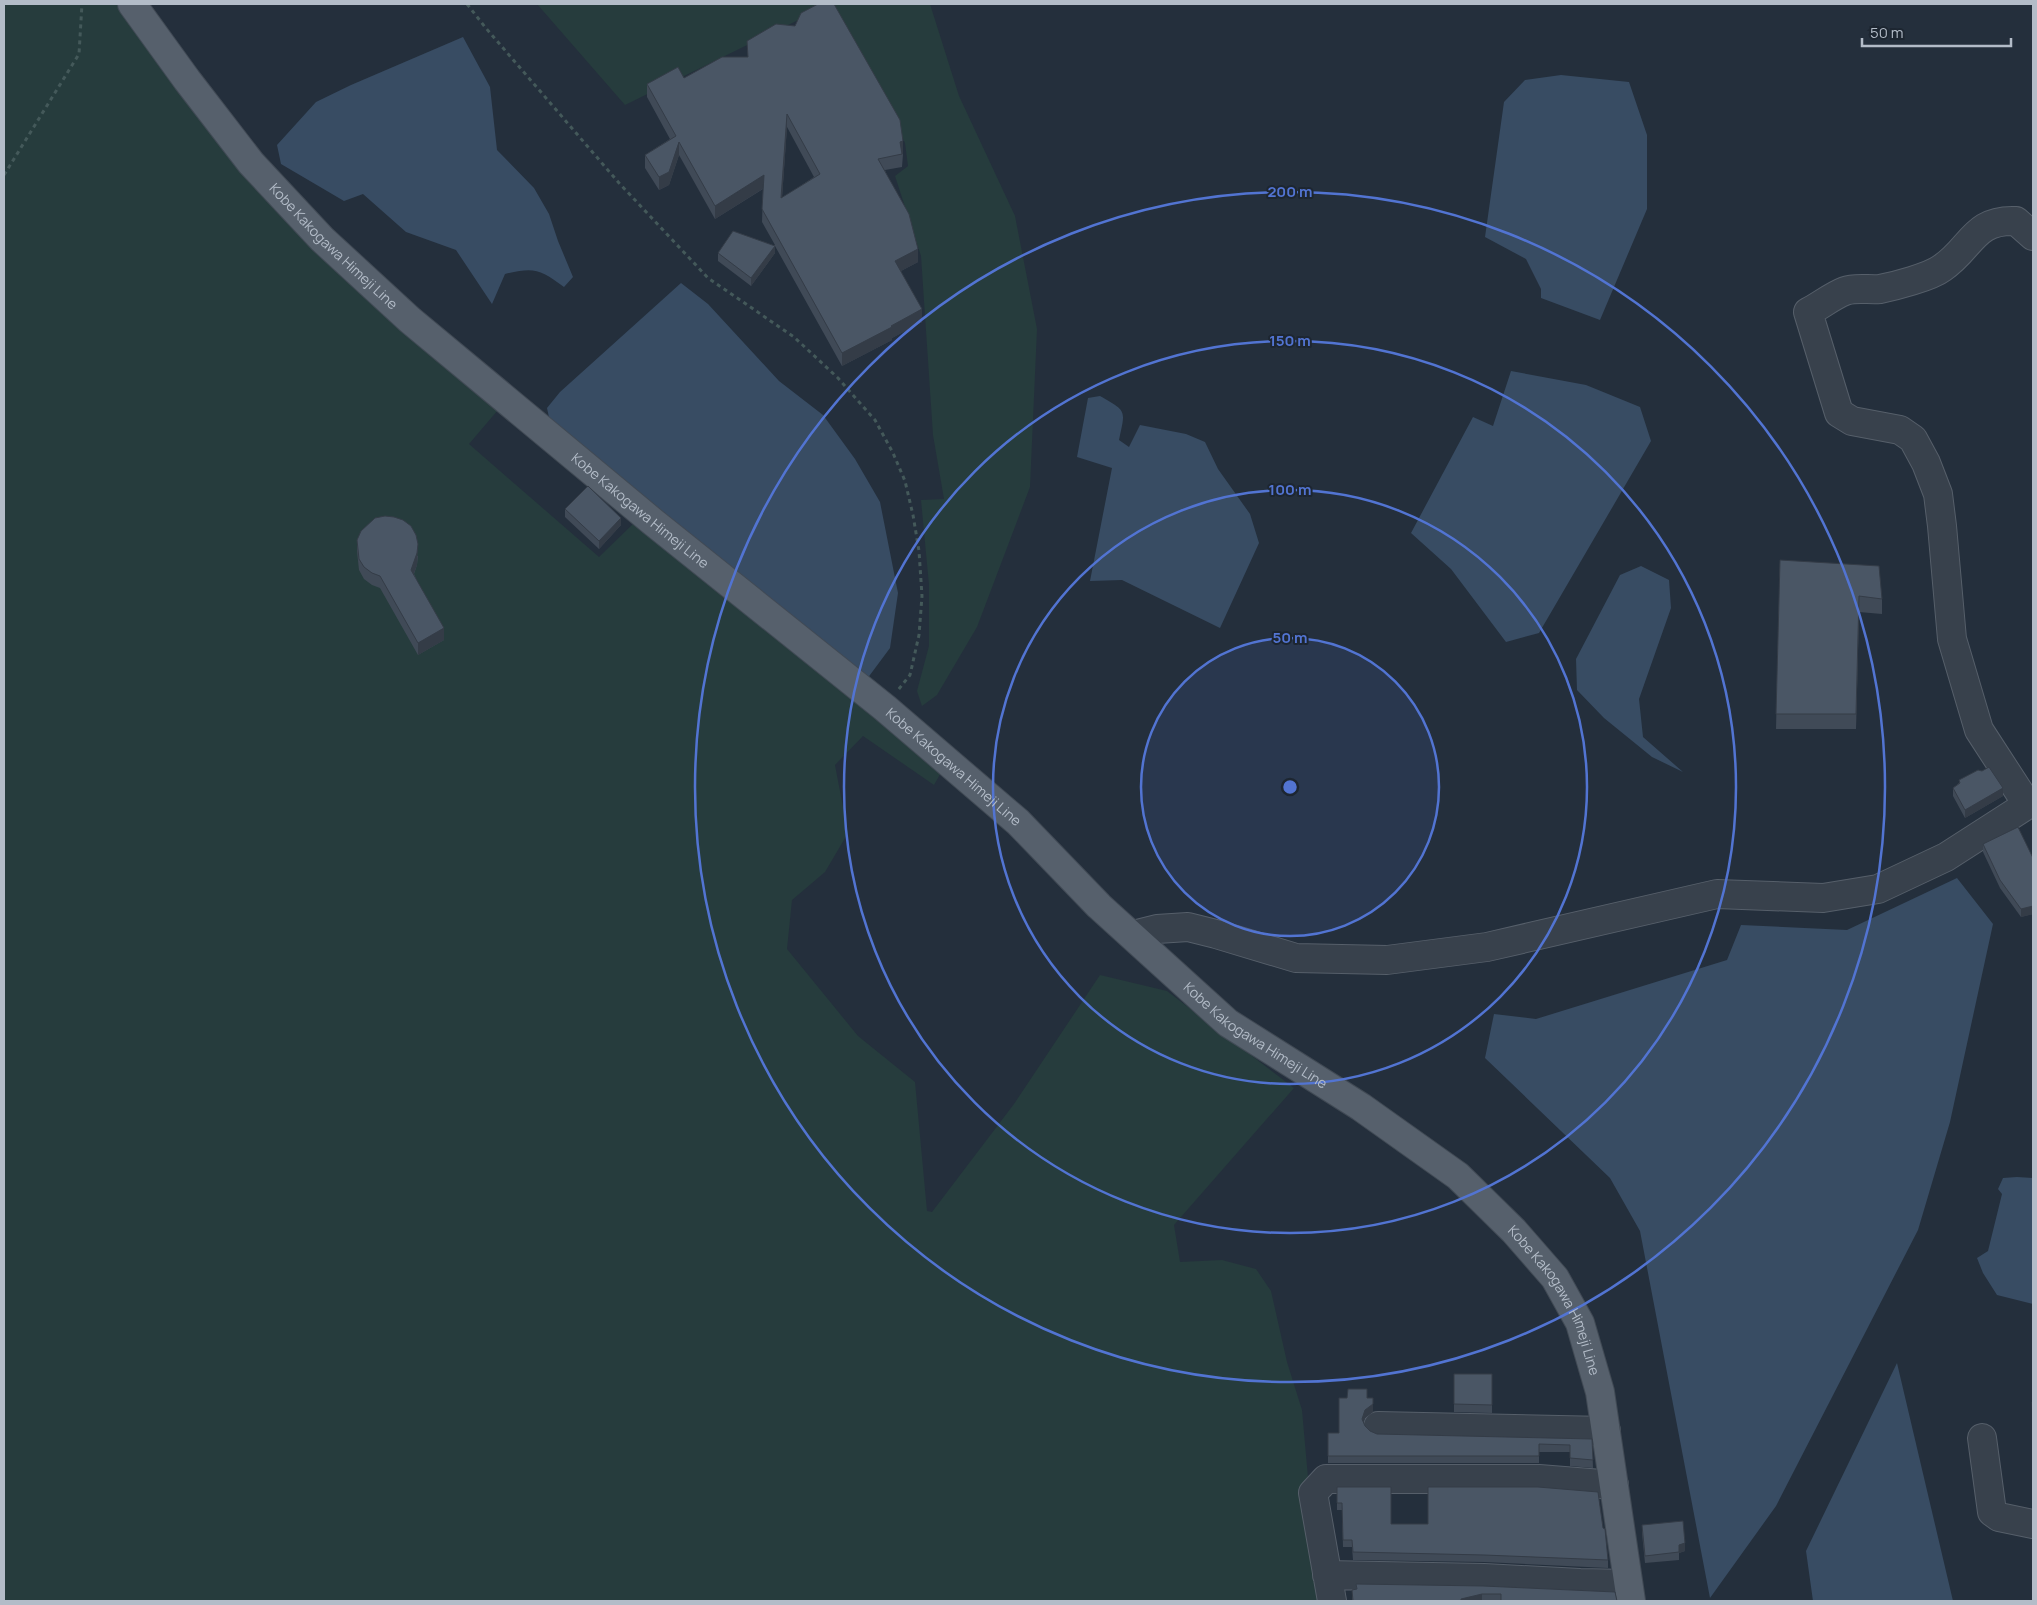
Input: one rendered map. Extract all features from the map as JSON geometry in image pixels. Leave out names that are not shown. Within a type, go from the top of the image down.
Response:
[{"type":"main road","name":"Kobe Kakogawa Himeji Line","points":[[132,4],[251,164],[322,240],[426,333],[653,522],[884,708],[1018,822],[1100,906],[1228,1023],[1361,1107],[1458,1176],[1514,1231],[1555,1278],[1580,1323],[1600,1392],[1630,1592]]},
{"type":"street","points":[[1133,935],[1157,929],[1188,927],[1296,958],[1387,960],[1487,946],[1717,894],[1824,898],[1878,888],[1946,856],[2030,803],[1979,730],[1952,639],[1938,494],[1926,463],[1913,439],[1900,430],[1852,421],[1839,412],[1808,312],[1846,290],[1880,289],[1931,274],[1953,259],[1983,227],[1996,221],[2016,221],[2033,236]]},
{"type":"street","points":[[1378,1426],[1606,1431]]},
{"type":"street","points":[[1982,1438],[1992,1512],[1999,1517],[2033,1524]]},
{"type":"street","points":[[1614,1485],[1539,1479],[1326,1479],[1313,1493],[1329,1588],[1484,1578],[1580,1583],[1630,1592]]},
{"type":"path","points":[[4,175],[79,54],[82,4]]},
{"type":"path","points":[[467,4],[619,183],[708,278],[794,338],[838,378],[875,420],[905,480],[919,551],[922,596],[919,635],[910,674],[884,708]]},
{"type":"green space","points":[[4,4],[119,4],[498,410],[469,444],[599,557],[634,523],[943,769],[934,785],[863,736],[835,765],[848,833],[825,872],[792,900],[787,949],[858,1036],[915,1082],[927,1211],[932,1212],[1014,1104],[1100,975],[1167,991],[1294,1088],[1174,1225],[1180,1262],[1222,1260],[1256,1269],[1271,1291],[1287,1362],[1302,1410],[1319,1601],[4,1601]]},
{"type":"green space","points":[[537,4],[831,4],[625,105]]},
{"type":"green space","points":[[831,4],[930,4],[959,96],[1015,216],[1037,329],[1030,487],[977,627],[937,695],[922,706],[917,691],[929,646],[929,585],[921,500],[944,499],[933,435],[921,256],[895,176],[908,166],[905,143],[881,92]]},
{"type":"water","points":[[463,37],[490,87],[497,150],[534,188],[549,214],[573,277],[564,287],[549,276],[536,271],[530,270],[505,274],[492,304],[456,250],[406,232],[363,194],[344,201],[281,164],[277,145],[316,102]]},
{"type":"water","points":[[1561,75],[1629,82],[1647,135],[1647,209],[1600,320],[1541,298],[1541,289],[1526,259],[1485,237],[1504,102],[1525,80]]},
{"type":"water","points":[[681,283],[708,304],[779,381],[823,415],[855,459],[880,502],[898,593],[890,648],[867,679],[550,422],[547,408],[560,392]]},
{"type":"water","points":[[1511,371],[1586,385],[1640,407],[1651,441],[1539,633],[1506,642],[1451,569],[1411,533],[1473,417],[1493,426]]},
{"type":"water","points":[[1100,396],[1120,409],[1123,417],[1119,440],[1129,447],[1140,425],[1186,434],[1205,442],[1218,469],[1250,514],[1259,543],[1220,628],[1122,580],[1090,581],[1112,468],[1077,457],[1088,398]]},
{"type":"water","points":[[1641,566],[1669,580],[1671,608],[1639,699],[1643,737],[1683,772],[1652,757],[1604,718],[1577,690],[1576,659],[1620,575]]},
{"type":"water","points":[[1957,878],[1993,924],[1950,1122],[1918,1230],[1776,1506],[1710,1598],[1640,1231],[1610,1178],[1485,1058],[1494,1014],[1536,1019],[1727,960],[1741,925],[1847,930]]},
{"type":"water","points":[[2003,1178],[2033,1178],[2033,1304],[1997,1295],[1983,1273],[1977,1258],[1988,1251],[2002,1194],[1998,1189]]},
{"type":"water","points":[[1897,1363],[1953,1601],[1813,1601],[1806,1551]]},
{"type":"building","points":[[818,4],[834,4],[900,120],[903,141],[900,142],[902,154],[878,159],[909,214],[918,249],[895,261],[922,309],[842,353],[762,209],[764,175],[715,206],[679,142],[669,172],[659,177],[645,155],[676,136],[647,84],[678,67],[684,78],[722,57],[748,57],[747,41],[776,24],[795,26],[801,13]],"holes":[[[787,114],[820,174],[781,198]]]},
{"type":"building","points":[[733,231],[775,246],[751,278],[718,253]]},
{"type":"building","points":[[588,486],[621,518],[599,541],[565,509]]},
{"type":"building","points":[[385,516],[403,520],[411,526],[416,535],[417,553],[411,570],[444,628],[418,643],[380,576],[364,567],[359,559],[357,540],[361,531],[375,518]]},
{"type":"building","points":[[1780,560],[1879,566],[1882,599],[1859,596],[1856,714],[1776,714]]},
{"type":"building","points":[[1989,767],[2003,788],[1965,810],[1953,788],[1960,783],[1959,780],[1978,770],[1982,771]]},
{"type":"building","points":[[2018,827],[2033,858],[2033,906],[2021,909],[2000,880],[1983,844]]},
{"type":"building","points":[[1454,1374],[1492,1374],[1492,1405],[1454,1404]]},
{"type":"building","points":[[1348,1389],[1367,1389],[1367,1398],[1373,1398],[1373,1404],[1365,1410],[1362,1419],[1370,1431],[1377,1434],[1592,1439],[1593,1460],[1570,1458],[1570,1445],[1539,1444],[1539,1456],[1328,1456],[1328,1433],[1339,1433],[1339,1398],[1347,1398]]},
{"type":"building","points":[[1337,1487],[1391,1487],[1391,1524],[1428,1524],[1428,1487],[1538,1487],[1598,1492],[1603,1528],[1605,1529],[1608,1560],[1353,1552],[1352,1540],[1343,1540],[1342,1503],[1337,1503]]},
{"type":"building","points":[[1683,1521],[1685,1543],[1679,1545],[1679,1552],[1645,1556],[1642,1525]]},
{"type":"building","points":[[1356,1584],[1483,1586],[1615,1592],[1617,1601],[1501,1601],[1501,1594],[1482,1594],[1461,1599],[1461,1601],[1353,1601],[1352,1590],[1357,1589]]}]
